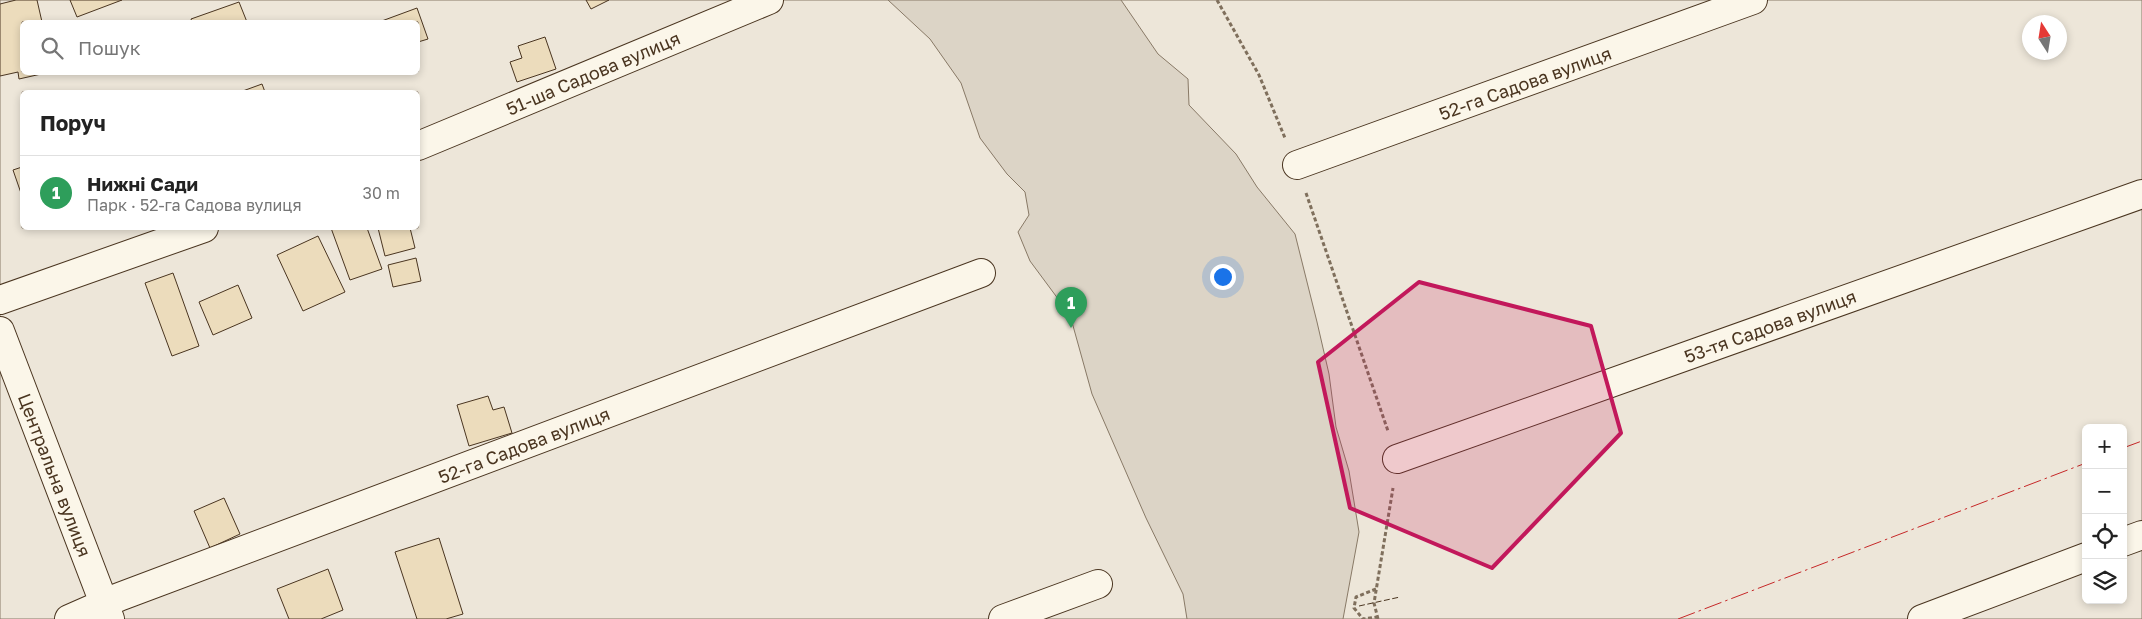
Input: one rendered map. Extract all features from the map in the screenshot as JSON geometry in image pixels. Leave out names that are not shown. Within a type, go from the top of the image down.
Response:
[{"type":"street","name":"51-ша Садова вулиця","points":[[420,145],[769,0]]},
{"type":"street","name":"52-га Садова вулиця","points":[[1296,166],[1753,0]]},
{"type":"street","name":"53-тя Садова вулиця","points":[[1397,459],[2142,194]]},
{"type":"street","points":[[0,300],[198,230]]},
{"type":"street","name":"52-га Садова вулиця","points":[[69,619],[107,612],[147,587],[981,273]]},
{"type":"street","name":"Центральна вулиця","points":[[0,331],[107,612]]},
{"type":"street","points":[[2127,541],[2142,535]]},
{"type":"street","points":[[1922,619],[2082,559]]},
{"type":"street","points":[[1003,619],[1098,584]]},
{"type":"path","points":[[1217,0],[1259,75],[1296,166],[1397,459],[1374,603],[1378,618],[1363,619],[1354,608],[1356,597],[1376,589]]},
{"type":"highlighted area","points":[[1419,282],[1591,326],[1621,433],[1492,568],[1350,508],[1318,362]]},
{"type":"shaded area","points":[[0,0],[2142,0],[2142,619],[0,619]]},
{"type":"shaded area","points":[[888,0],[1121,0],[1158,54],[1188,79],[1189,105],[1236,154],[1257,187],[1295,234],[1329,374],[1336,427],[1349,471],[1359,532],[1343,619],[1187,619],[1183,594],[1146,518],[1092,394],[1070,315],[1030,261],[1018,232],[1029,215],[1025,192],[1007,174],[980,138],[961,83],[930,39]]},
{"type":"building","points":[[16,0],[37,0],[42,20],[20,20],[20,75],[37,75],[19,79],[18,72],[0,76],[0,4]]},
{"type":"building","points":[[70,0],[122,0],[77,17]]},
{"type":"building","points":[[586,0],[609,0],[591,9]]},
{"type":"building","points":[[239,2],[246,20],[191,20]]},
{"type":"building","points":[[417,8],[428,39],[420,41],[420,20],[384,20]]},
{"type":"building","points":[[545,37],[556,69],[517,82],[510,62],[522,58],[518,46]]},
{"type":"building","points":[[262,84],[264,90],[246,90]]},
{"type":"building","points":[[20,168],[20,190],[13,170]]},
{"type":"building","points":[[332,230],[368,230],[382,269],[350,280]]},
{"type":"building","points":[[378,230],[410,230],[415,248],[385,256]]},
{"type":"building","points":[[318,236],[345,292],[303,311],[277,255]]},
{"type":"building","points":[[416,258],[421,281],[393,287],[388,265]]},
{"type":"building","points":[[173,273],[199,346],[172,356],[145,283]]},
{"type":"building","points":[[238,285],[252,318],[213,335],[199,302]]},
{"type":"building","points":[[488,396],[493,410],[504,407],[512,433],[469,446],[457,405]]},
{"type":"building","points":[[224,498],[240,534],[210,548],[194,511]]},
{"type":"building","points":[[439,538],[463,614],[446,619],[417,619],[395,552]]},
{"type":"building","points":[[328,569],[343,610],[321,619],[289,619],[277,589]]},
{"type":"fence","points":[[1359,606],[1400,597]]},
{"type":"power","points":[[2127,447],[2142,441]]},
{"type":"power","points":[[1678,619],[2082,465]]},
{"type":"place","name":"Нижні Сади","points":[[1071,328]]}]
